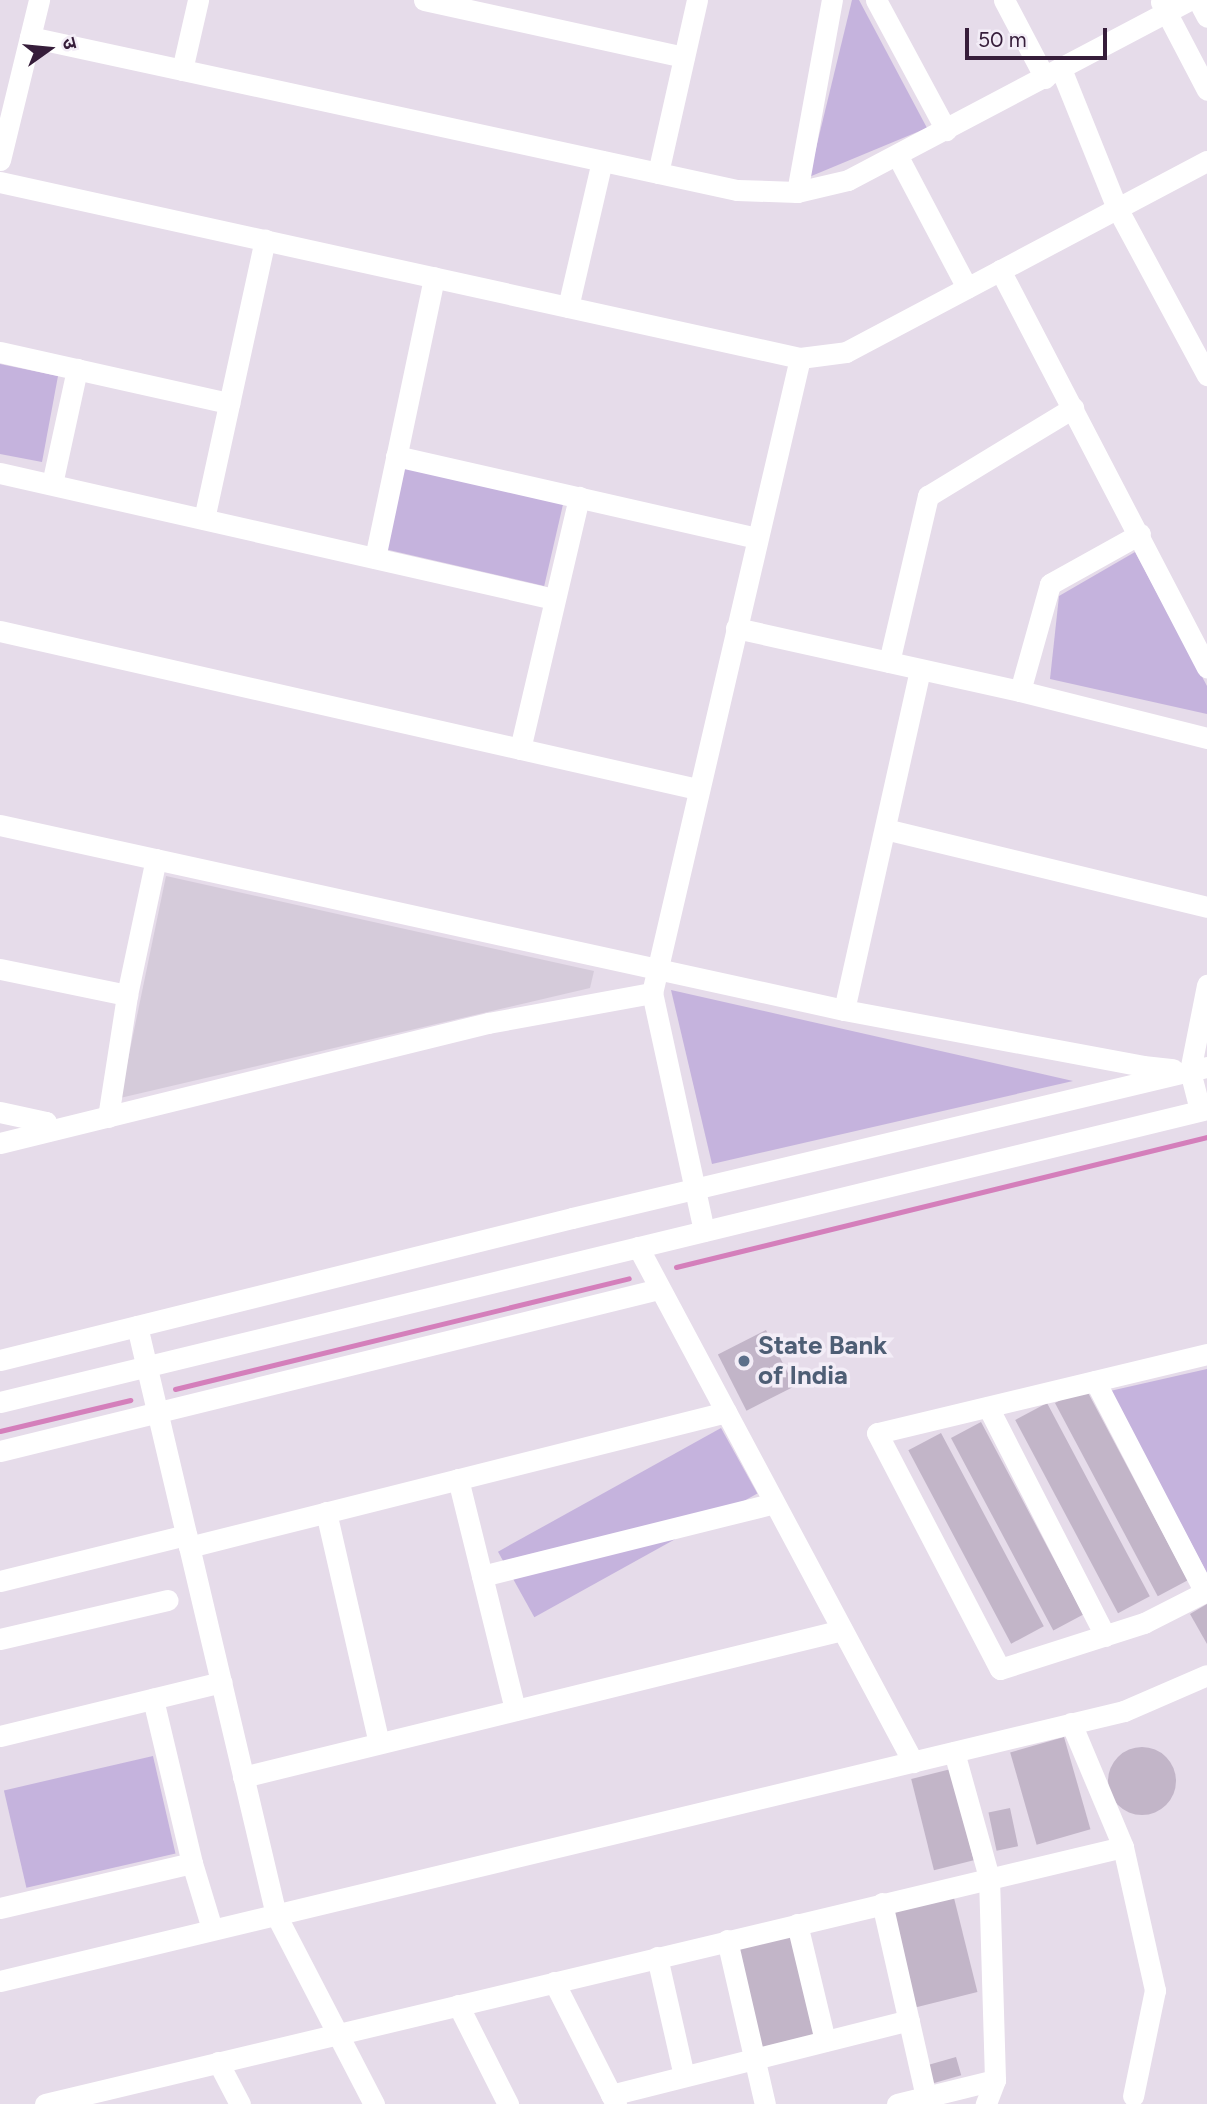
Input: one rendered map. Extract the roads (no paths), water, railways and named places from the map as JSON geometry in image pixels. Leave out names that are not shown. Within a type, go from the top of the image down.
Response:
[{"type":"street","points":[[0,160],[39,0]]},
{"type":"street","points":[[182,70],[198,0]]},
{"type":"street","points":[[424,0],[684,57]]},
{"type":"street","points":[[658,173],[697,0]]},
{"type":"street","points":[[797,192],[832,0]]},
{"type":"street","points":[[876,0],[946,130]]},
{"type":"street","points":[[1004,0],[1053,73],[1117,208],[1207,375]]},
{"type":"street","points":[[30,37],[737,190],[797,192],[848,180],[1053,73],[1163,6],[1189,0]]},
{"type":"street","points":[[1198,0],[1207,17]]},
{"type":"street","points":[[1163,6],[1207,90]]},
{"type":"street","points":[[897,155],[967,288]]},
{"type":"street","points":[[568,307],[602,161]]},
{"type":"street","points":[[0,182],[800,358],[846,352],[1207,161]]},
{"type":"street","points":[[204,519],[265,240]]},
{"type":"street","points":[[1000,271],[1140,534],[1207,667]]},
{"type":"street","points":[[375,558],[434,277]]},
{"type":"street","points":[[0,352],[229,403]]},
{"type":"street","points":[[704,1231],[652,993],[697,789],[800,358]]},
{"type":"street","points":[[52,484],[77,369]]},
{"type":"street","points":[[889,662],[928,496],[1073,408]]},
{"type":"street","points":[[396,456],[757,538]]},
{"type":"street","points":[[0,473],[554,599]]},
{"type":"street","points":[[520,749],[579,498]]},
{"type":"street","points":[[1020,691],[1050,584],[1140,534]]},
{"type":"street","points":[[736,628],[1020,691],[1207,738]]},
{"type":"street","points":[[0,631],[697,789]]},
{"type":"street","points":[[844,1010],[920,669]]},
{"type":"street","points":[[0,825],[844,1010],[1143,1066],[1199,1069]]},
{"type":"street","points":[[885,829],[1207,907]]},
{"type":"street","points":[[108,1117],[127,995],[156,859]]},
{"type":"street","points":[[0,969],[127,995]]},
{"type":"street","points":[[0,1402],[1203,1110],[1199,1069],[1207,985]]},
{"type":"street","points":[[0,1143],[488,1023],[652,993]]},
{"type":"street","points":[[0,1360],[693,1189],[1199,1069]]},
{"type":"street","points":[[0,1112],[46,1122],[48,1131]]},
{"type":"street","points":[[638,1247],[913,1762]]},
{"type":"street","points":[[0,1451],[659,1289]]},
{"type":"street","points":[[137,1326],[276,1915],[374,2104]]},
{"type":"street","points":[[1095,1381],[1206,1592],[1144,1623],[1000,1669],[877,1433],[1207,1354]]},
{"type":"street","points":[[988,1407],[1105,1636]]},
{"type":"street","points":[[0,1581],[326,1512],[726,1412]]},
{"type":"street","points":[[458,1479],[516,1710]]},
{"type":"street","points":[[482,1576],[774,1503]]},
{"type":"street","points":[[326,1512],[379,1743]]},
{"type":"street","points":[[0,1639],[168,1600]]},
{"type":"street","points":[[243,1777],[842,1630]]},
{"type":"street","points":[[0,1981],[1124,1711],[1207,1675]]},
{"type":"street","points":[[0,1736],[221,1682]]},
{"type":"street","points":[[153,1699],[192,1863],[212,1929]]},
{"type":"street","points":[[1071,1723],[1123,1847],[1154,1990],[1133,2096]]},
{"type":"street","points":[[954,1752],[989,1877],[995,2080],[986,2104]]},
{"type":"street","points":[[45,2104],[1123,1847]]},
{"type":"street","points":[[0,1908],[192,1863]]},
{"type":"street","points":[[882,1903],[926,2097]]},
{"type":"street","points":[[796,1924],[825,2041]]},
{"type":"street","points":[[727,1940],[765,2104]]},
{"type":"street","points":[[657,1957],[684,2077]]},
{"type":"street","points":[[554,1982],[614,2099],[684,2077],[909,2020]]},
{"type":"street","points":[[458,2005],[508,2104]]},
{"type":"street","points":[[218,2063],[240,2104]]},
{"type":"street","points":[[897,2104],[995,2080]]},
{"type":"waterway","points":[[676,1267],[1207,1137]]},
{"type":"waterway","points":[[175,1389],[629,1278]]},
{"type":"waterway","points":[[0,1431],[130,1400]]},
{"type":"place","name":"State Bank of India","points":[[744,1361]]}]
